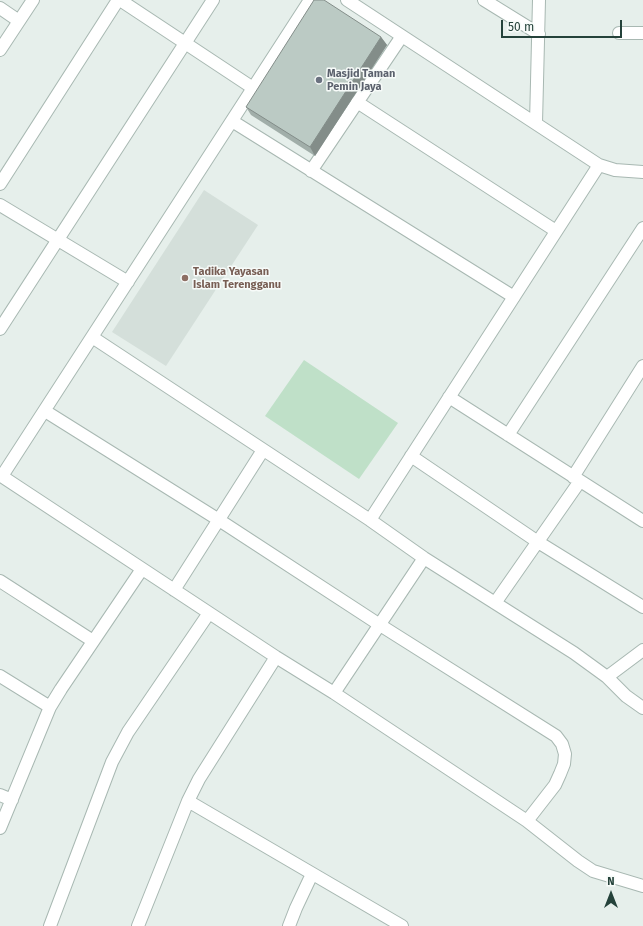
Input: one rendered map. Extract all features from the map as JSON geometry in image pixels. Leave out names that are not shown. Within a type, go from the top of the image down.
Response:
[{"type":"street","points":[[0,50],[33,0]]},
{"type":"street","points":[[0,184],[119,0],[253,88]]},
{"type":"street","points":[[0,329],[213,0]]},
{"type":"street","points":[[310,0],[45,411],[1,476],[527,821],[593,871],[643,886]]},
{"type":"street","points":[[347,0],[599,164],[615,170],[643,172]]},
{"type":"street","points":[[484,0],[538,34]]},
{"type":"street","points":[[536,123],[539,0]]},
{"type":"street","points":[[0,8],[19,21]]},
{"type":"street","points":[[619,33],[643,33]]},
{"type":"street","points":[[311,171],[402,36]]},
{"type":"street","points":[[357,102],[556,231]]},
{"type":"street","points":[[232,121],[514,297]]},
{"type":"street","points":[[370,520],[599,164]]},
{"type":"street","points":[[0,205],[128,282]]},
{"type":"street","points":[[508,435],[643,228]]},
{"type":"street","points":[[92,338],[370,520],[424,558],[574,653],[607,677],[626,696],[643,708]]},
{"type":"street","points":[[495,603],[538,542],[577,479],[643,366]]},
{"type":"street","points":[[449,397],[643,521]]},
{"type":"street","points":[[45,411],[219,520],[380,625],[556,736],[562,744],[565,754],[564,764],[555,784],[527,821]]},
{"type":"street","points":[[174,590],[263,450]]},
{"type":"street","points":[[411,456],[538,542],[643,607]]},
{"type":"street","points":[[334,693],[424,558]]},
{"type":"street","points":[[0,828],[50,707],[61,688],[142,569]]},
{"type":"street","points":[[0,581],[93,641]]},
{"type":"street","points":[[50,926],[112,762],[128,732],[209,613]]},
{"type":"street","points":[[607,677],[643,650]]},
{"type":"street","points":[[138,926],[188,801],[199,779],[276,657]]},
{"type":"street","points":[[0,676],[50,707]]},
{"type":"street","points":[[0,795],[12,800]]},
{"type":"street","points":[[188,801],[402,926]]},
{"type":"street","points":[[289,926],[312,874]]},
{"type":"shaded area","name":"Tadika Yayasan Islam Terengganu","points":[[204,190],[258,225],[166,366],[112,332]]},
{"type":"green space","points":[[304,360],[398,423],[359,479],[265,416]]},
{"type":"building","name":"Masjid Taman Pemin Jaya","points":[[314,0],[324,0],[381,37],[310,147],[246,107]]},
{"type":"place","name":"Masjid Taman Pemin Jaya","points":[[319,80]]},
{"type":"place","name":"Tadika Yayasan Islam Terengganu","points":[[185,278]]}]
